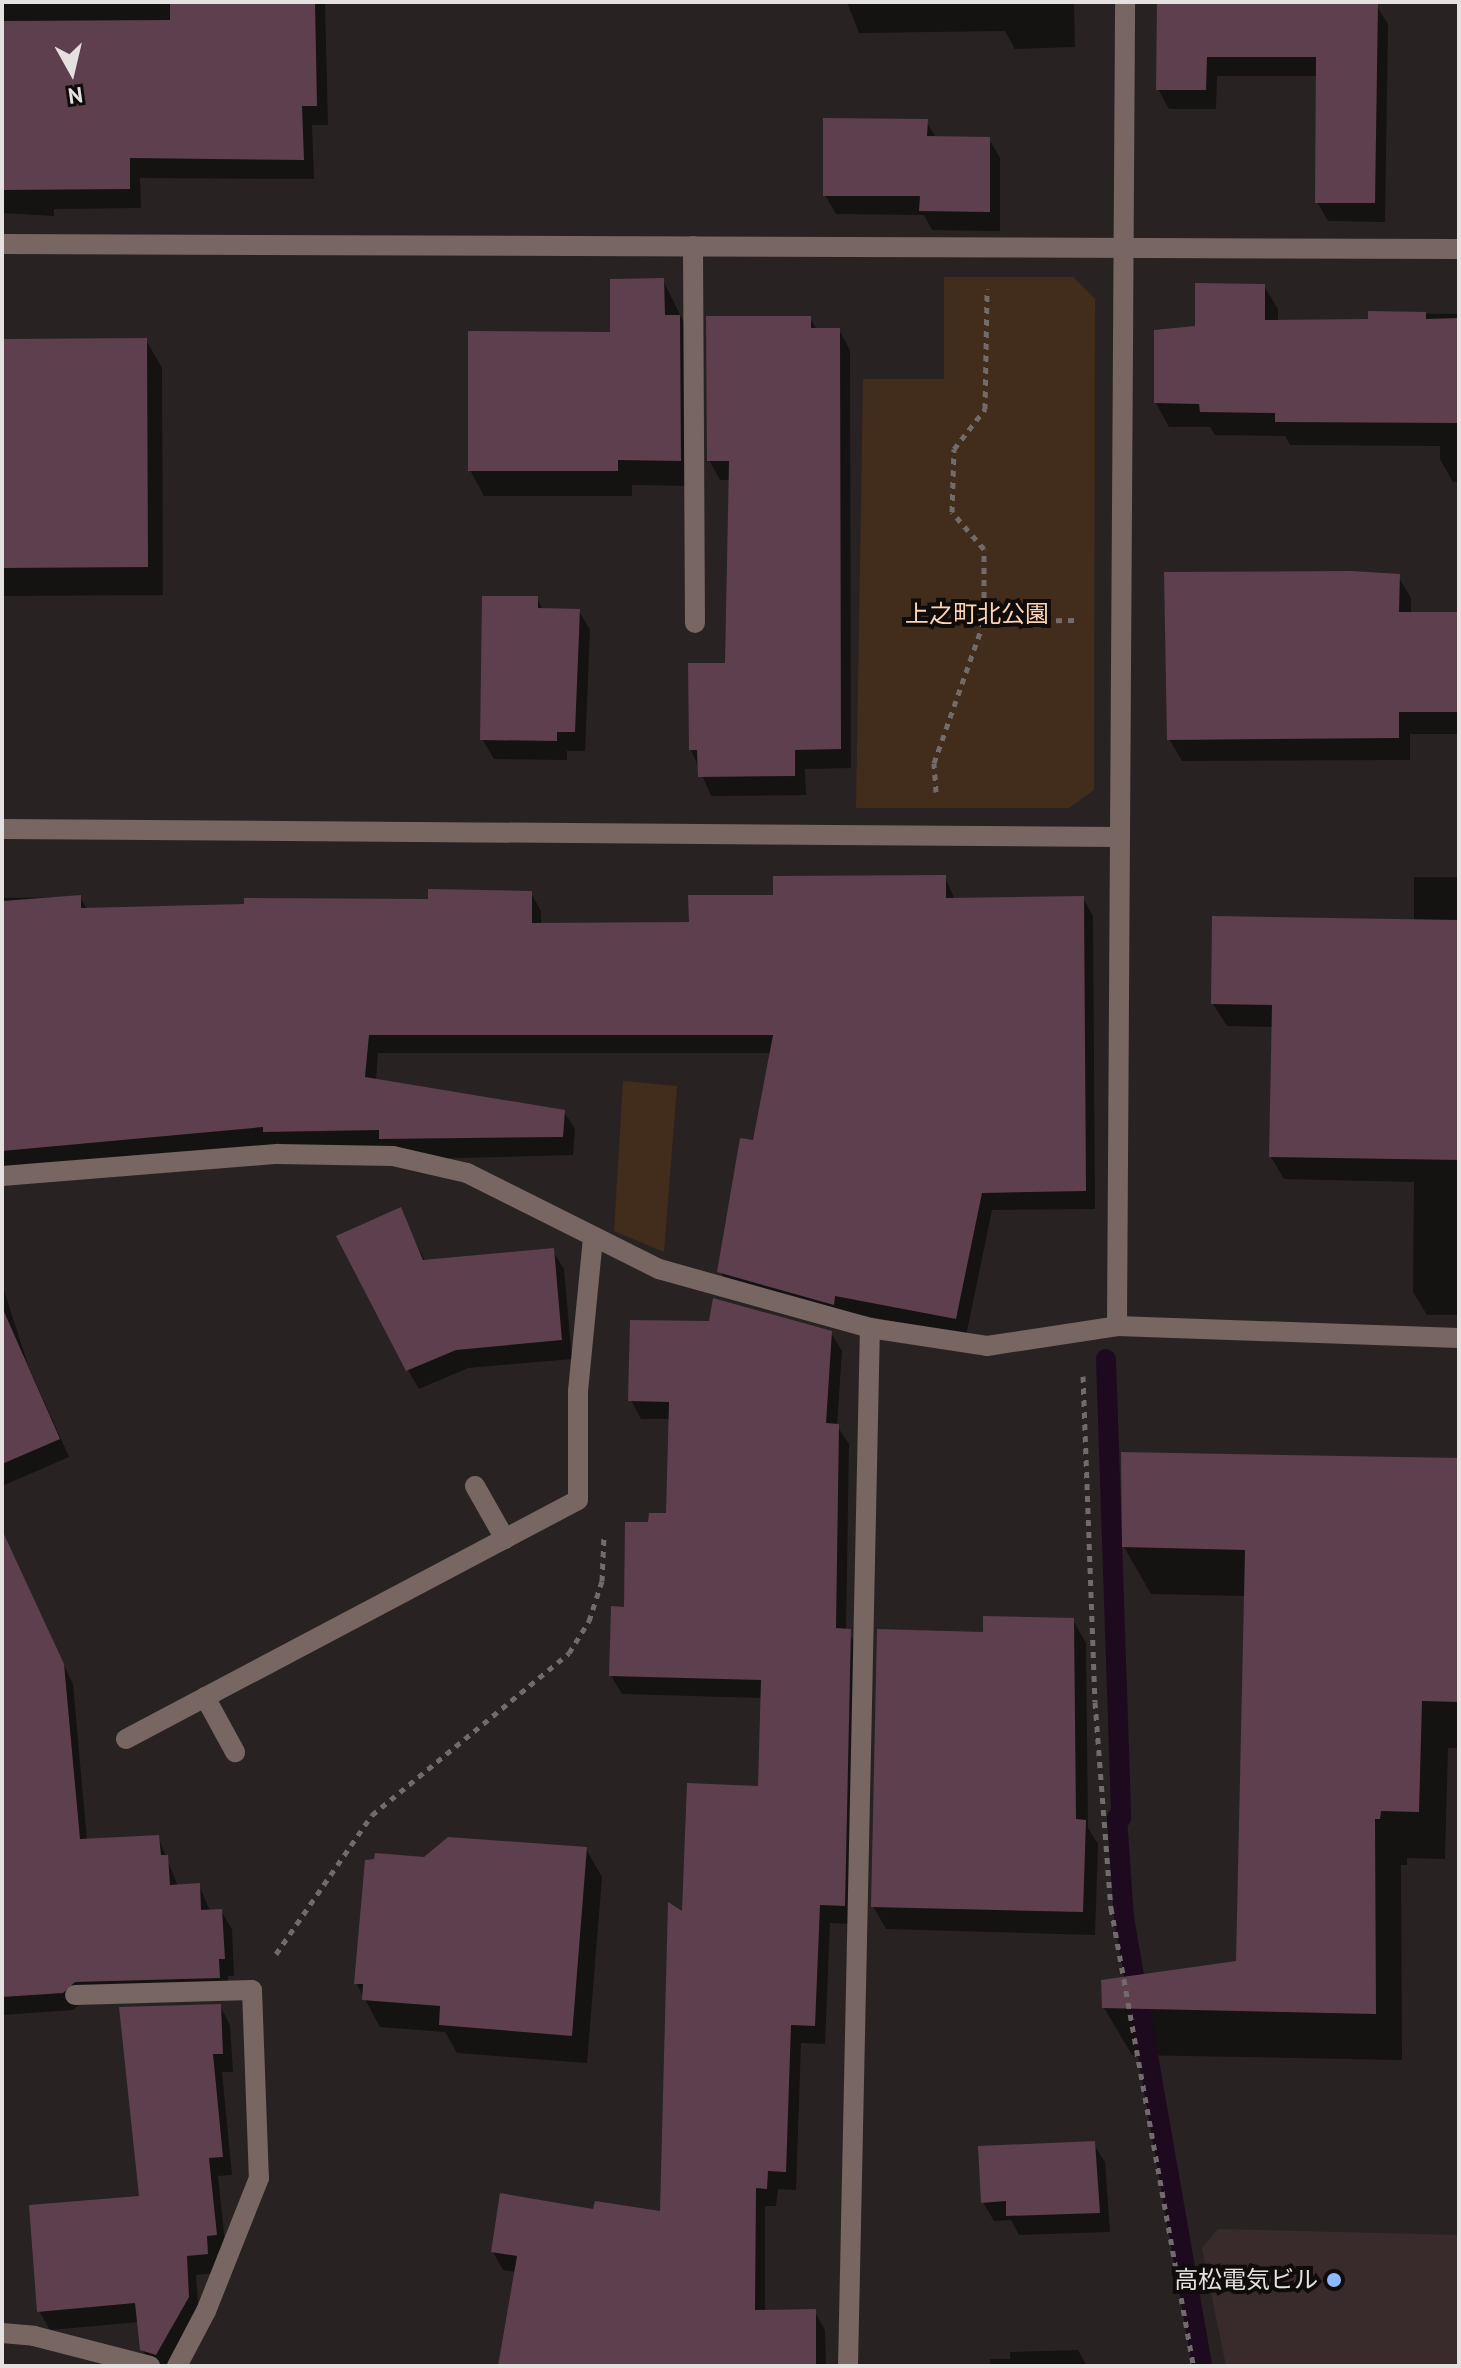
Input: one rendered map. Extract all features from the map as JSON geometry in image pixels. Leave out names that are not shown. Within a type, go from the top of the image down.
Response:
[{"type":"street","points":[[1117,1326],[1121,247],[1125,2]]},
{"type":"street","points":[[2,244],[1459,249]]},
{"type":"street","points":[[693,246],[695,623]]},
{"type":"street","points":[[2,829],[1119,837]]},
{"type":"street","points":[[2,1176],[277,1154],[393,1156],[467,1173],[659,1269],[870,1328],[987,1346],[1117,1326],[1459,1338]]},
{"type":"street","points":[[126,1739],[578,1500],[578,1391],[593,1238]]},
{"type":"street","points":[[848,2366],[870,1328]]},
{"type":"street","points":[[475,1486],[505,1539]]},
{"type":"street","points":[[205,1697],[235,1752]]},
{"type":"street","points":[[75,1995],[252,1990],[259,2178],[206,2311],[177,2366]]},
{"type":"street","points":[[2,2333],[34,2336],[150,2366]]},
{"type":"path","points":[[935,837],[934,763],[984,621],[984,549],[952,512],[954,449],[985,409],[987,246]]},
{"type":"path","points":[[984,621],[1122,619]]},
{"type":"path","points":[[1078,1331],[1089,1442],[1095,1702],[1111,1908],[1193,2366]]},
{"type":"path","points":[[252,1990],[372,1815],[569,1653],[589,1621],[602,1581],[604,1519]]},
{"type":"shaded area","name":"高松電気ビル","points":[[1218,2229],[1459,2235],[1459,2366],[1226,2366],[1202,2248]]},
{"type":"green space","name":"上之町北公園","points":[[944,277],[1073,277],[1095,299],[1094,790],[1069,808],[856,808],[863,379],[944,379]]},
{"type":"green space","points":[[623,1081],[677,1086],[664,1252],[614,1231]]},
{"type":"building","points":[[170,2],[315,2],[317,106],[302,106],[304,160],[130,158],[130,189],[2,190],[2,21],[170,20]]},
{"type":"building","points":[[1157,2],[1378,3],[1375,203],[1315,203],[1316,57],[1207,57],[1206,90],[1156,90]]},
{"type":"building","points":[[823,118],[928,119],[927,136],[990,137],[990,212],[919,211],[920,196],[823,196]]},
{"type":"building","points":[[664,278],[665,315],[680,315],[681,461],[618,460],[618,471],[468,471],[468,331],[610,332],[610,279]]},
{"type":"building","points":[[1195,283],[1265,284],[1265,320],[1368,319],[1368,311],[1426,312],[1426,319],[1459,318],[1459,423],[1275,422],[1275,413],[1200,412],[1199,404],[1154,403],[1154,330],[1195,326]]},
{"type":"building","points":[[706,316],[811,316],[811,328],[840,328],[841,749],[795,750],[795,776],[698,777],[697,750],[689,750],[688,663],[725,663],[729,461],[707,461]]},
{"type":"building","points":[[147,338],[148,567],[2,568],[2,339]]},
{"type":"building","points":[[1351,571],[1400,574],[1399,612],[1459,612],[1459,712],[1399,712],[1399,738],[1167,740],[1164,572]]},
{"type":"building","points":[[482,596],[538,596],[538,608],[580,609],[575,732],[557,732],[557,741],[480,740]]},
{"type":"building","points":[[946,875],[946,898],[1084,896],[1086,1191],[982,1193],[956,1319],[835,1296],[834,1305],[717,1272],[740,1138],[753,1140],[773,1035],[369,1035],[365,1077],[565,1110],[563,1137],[379,1139],[379,1130],[263,1132],[263,1127],[2,1151],[2,901],[81,895],[81,908],[244,904],[244,898],[428,899],[428,889],[532,891],[532,923],[689,922],[688,895],[773,895],[773,876]]},
{"type":"building","points":[[1212,916],[1459,920],[1459,1160],[1269,1157],[1272,1005],[1211,1004]]},
{"type":"building","points":[[401,1207],[423,1260],[554,1248],[562,1340],[456,1350],[406,1371],[336,1236]]},
{"type":"building","points":[[713,1298],[832,1331],[826,1423],[839,1424],[836,1628],[851,1629],[845,1906],[820,1905],[815,2026],[791,2025],[786,2172],[768,2171],[767,2189],[756,2188],[755,2310],[816,2309],[816,2366],[498,2366],[517,2256],[491,2252],[500,2193],[593,2209],[595,2201],[660,2211],[668,1902],[682,1911],[687,1783],[758,1786],[761,1680],[609,1676],[611,1606],[624,1607],[625,1522],[648,1522],[649,1513],[666,1513],[669,1402],[628,1401],[630,1320],[709,1321]]},
{"type":"building","points":[[2,1307],[60,1439],[2,1464]]},
{"type":"building","points":[[1121,1452],[1459,1458],[1459,1702],[1422,1701],[1419,1812],[1381,1811],[1380,1819],[1375,1819],[1376,2014],[1102,2008],[1101,1980],[1236,1961],[1245,1550],[1122,1547]]},
{"type":"building","points":[[2,1530],[64,1664],[80,1839],[159,1835],[161,1855],[168,1855],[170,1885],[200,1883],[201,1910],[222,1909],[225,1959],[219,1959],[220,1978],[75,1982],[63,1993],[2,1997]]},
{"type":"building","points":[[983,1616],[1074,1618],[1076,1819],[1086,1820],[1083,1912],[871,1907],[877,1629],[983,1632]]},
{"type":"building","points":[[448,1837],[587,1847],[572,2036],[439,2025],[440,2006],[362,2000],[363,1984],[354,1984],[365,1860],[374,1859],[375,1853],[424,1857]]},
{"type":"building","points":[[221,2004],[223,2054],[213,2054],[223,2157],[209,2158],[217,2235],[207,2236],[208,2254],[187,2256],[189,2297],[156,2355],[140,2350],[135,2303],[37,2312],[29,2205],[139,2196],[119,2007]]},
{"type":"building","points":[[1095,2141],[1100,2213],[1006,2216],[1006,2201],[981,2203],[978,2146]]},
{"type":"waterway","points":[[1106,1359],[1121,1818],[1117,1818],[1124,1918],[1202,2366]]},
{"type":"place","name":"高松電気ビル","points":[[1334,2280]]}]
